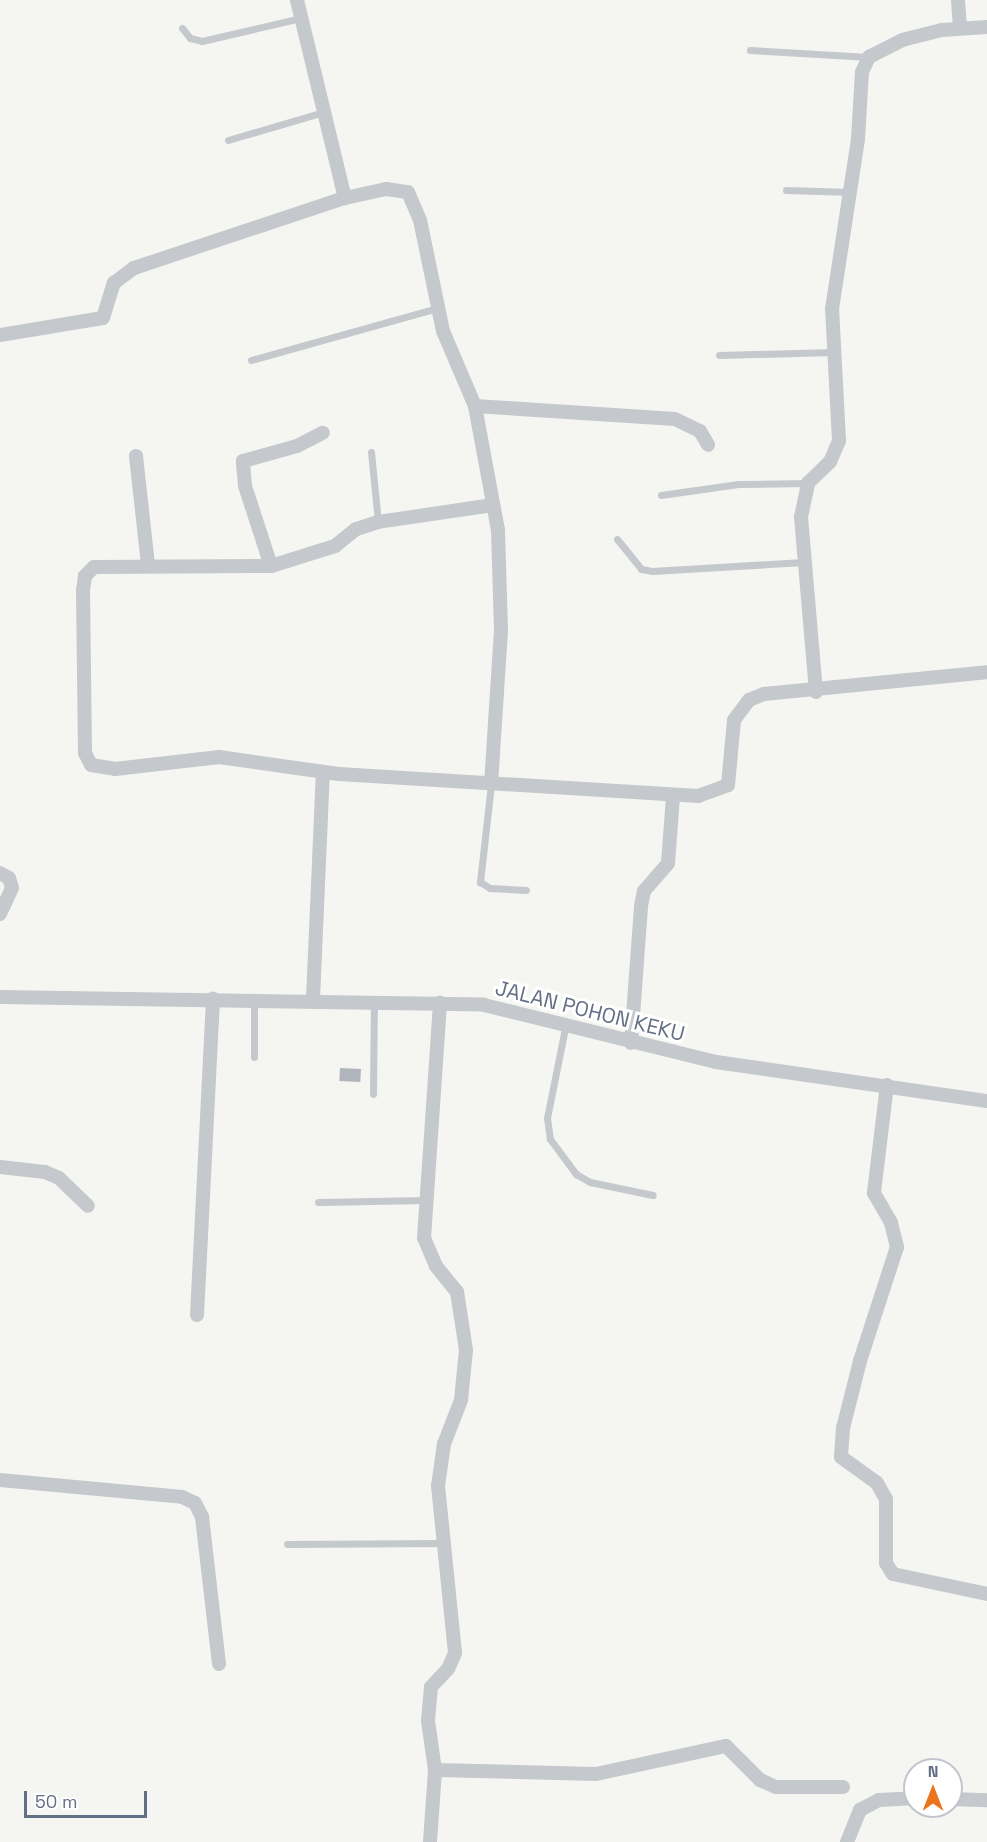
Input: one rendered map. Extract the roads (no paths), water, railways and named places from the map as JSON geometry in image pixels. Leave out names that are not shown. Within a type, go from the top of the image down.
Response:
[{"type":"street","points":[[297,0],[345,198]]},
{"type":"street","points":[[958,0],[960,28]]},
{"type":"street","points":[[816,692],[801,518],[808,483],[830,462],[839,441],[832,309],[851,192],[862,72],[869,57],[902,40],[960,28],[987,27]]},
{"type":"street","points":[[0,335],[103,318],[119,275],[345,198],[398,188],[413,197],[437,308],[457,372],[475,406],[493,505],[501,567],[491,784]]},
{"type":"street","points":[[475,406],[675,419],[700,431],[708,445]]},
{"type":"street","points":[[271,566],[245,486],[243,461],[297,446],[323,433]]},
{"type":"street","points":[[136,456],[148,565]]},
{"type":"street","points":[[493,505],[378,522],[356,529],[335,546],[271,566],[111,564],[94,567],[85,576],[85,753],[91,765],[115,769],[219,757],[323,772],[673,797],[709,794],[728,785],[734,720],[749,700],[764,694],[816,692],[987,672]]},
{"type":"street","points":[[313,999],[323,772]]},
{"type":"street","points":[[631,1043],[641,906],[644,891],[668,863],[673,797]]},
{"type":"street","points":[[0,873],[9,878],[12,888],[0,914]]},
{"type":"street","name":"JALAN POHON KEKU","points":[[0,997],[313,999],[484,1005],[566,1023],[631,1043],[716,1062],[987,1101]]},
{"type":"street","points":[[197,1315],[213,998]]},
{"type":"street","points":[[430,1842],[435,1770],[428,1721],[430,1687],[448,1669],[455,1653],[438,1504],[440,1464],[461,1400],[466,1350],[457,1292],[426,1246],[440,1003]]},
{"type":"street","points":[[887,1085],[874,1193],[891,1223],[897,1247],[860,1361],[841,1456],[877,1484],[886,1499],[886,1563],[893,1574],[987,1594]]},
{"type":"street","points":[[0,1167],[45,1172],[59,1178],[88,1206]]},
{"type":"street","points":[[0,1480],[182,1497],[195,1503],[202,1517],[219,1664]]},
{"type":"street","points":[[435,1770],[596,1774],[726,1746],[760,1780],[776,1787],[843,1786]]},
{"type":"street","points":[[847,1842],[860,1810],[879,1800],[903,1799]]},
{"type":"street","points":[[963,1799],[987,1800]]},
{"type":"lane","points":[[182,27],[190,38],[202,40],[301,18]]},
{"type":"lane","points":[[750,50],[842,52],[869,57]]},
{"type":"lane","points":[[228,141],[324,112]]},
{"type":"lane","points":[[786,190],[851,192]]},
{"type":"lane","points":[[250,360],[437,308]]},
{"type":"lane","points":[[719,355],[833,351]]},
{"type":"lane","points":[[371,452],[378,522]]},
{"type":"lane","points":[[660,495],[738,484],[808,483]]},
{"type":"lane","points":[[617,539],[641,569],[652,572],[804,562]]},
{"type":"lane","points":[[491,784],[480,882],[490,888],[526,890]]},
{"type":"lane","points":[[254,999],[254,1057]]},
{"type":"lane","points":[[373,1094],[374,1001]]},
{"type":"lane","points":[[566,1023],[547,1118],[550,1139],[576,1174],[590,1182],[653,1195]]},
{"type":"lane","points":[[318,1202],[427,1200]]},
{"type":"lane","points":[[287,1544],[444,1543]]}]
